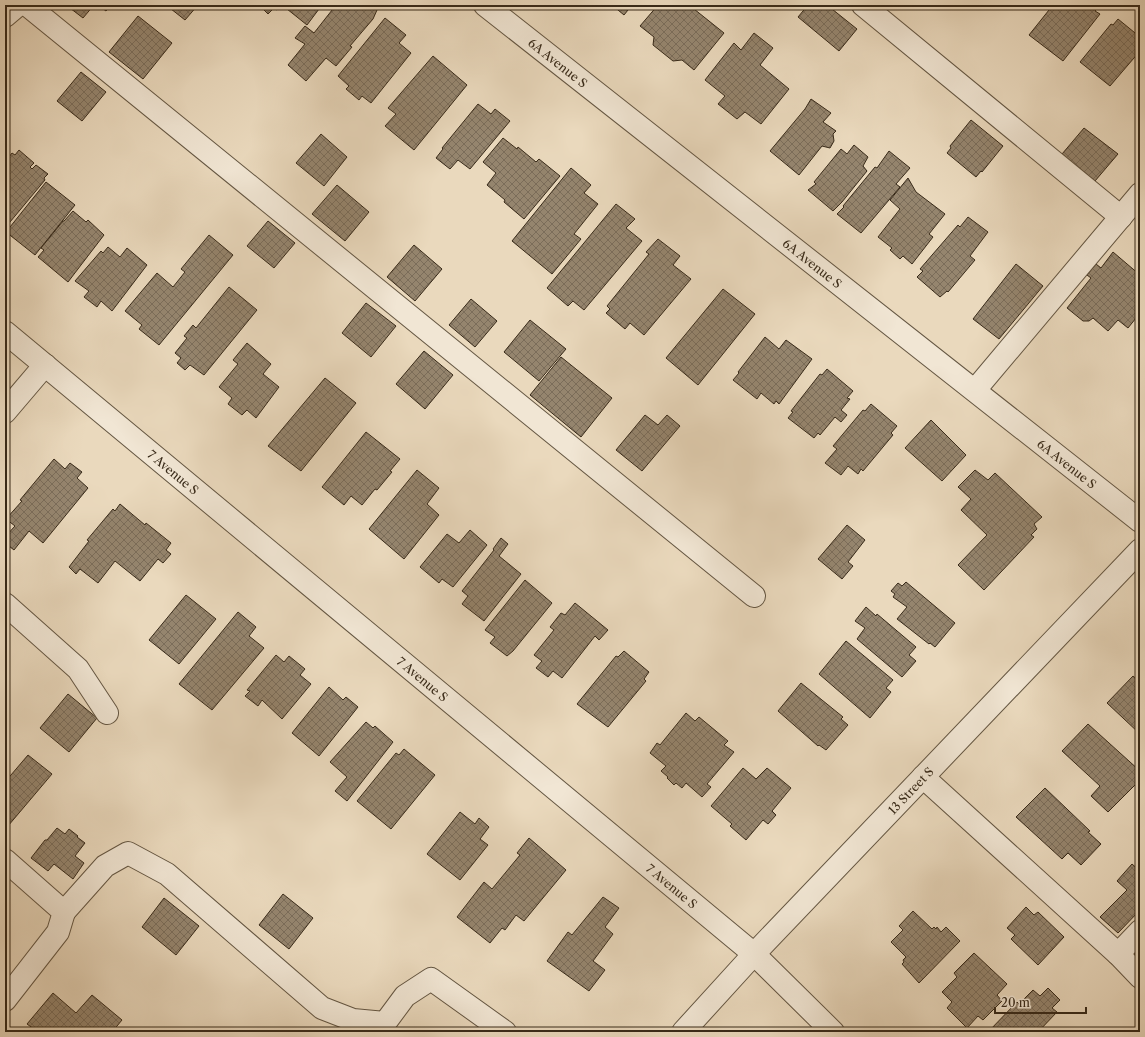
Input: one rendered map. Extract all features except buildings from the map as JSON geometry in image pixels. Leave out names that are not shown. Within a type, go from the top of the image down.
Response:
[{"type":"street","points":[[5,16],[18,5]]},
{"type":"street","points":[[27,5],[754,596]]},
{"type":"street","name":"6A Avenue S","points":[[485,5],[1140,520]]},
{"type":"street","points":[[863,5],[1121,217]]},
{"type":"street","points":[[975,390],[1140,194]]},
{"type":"street","name":"7 Avenue S","points":[[5,332],[754,954],[833,1032]]},
{"type":"street","points":[[5,412],[45,365]]},
{"type":"street","name":"13 Street S","points":[[682,1032],[754,954],[1140,550]]},
{"type":"street","points":[[5,604],[78,669],[107,713]]},
{"type":"street","points":[[923,777],[1118,954],[1140,976]]},
{"type":"street","points":[[5,1000],[58,932],[64,912],[105,866],[128,853],[167,874],[322,1008],[353,1020],[385,1023],[405,996],[431,978],[505,1032]]},
{"type":"street","points":[[5,860],[64,912]]},
{"type":"street","points":[[1118,954],[1140,931]]}]
